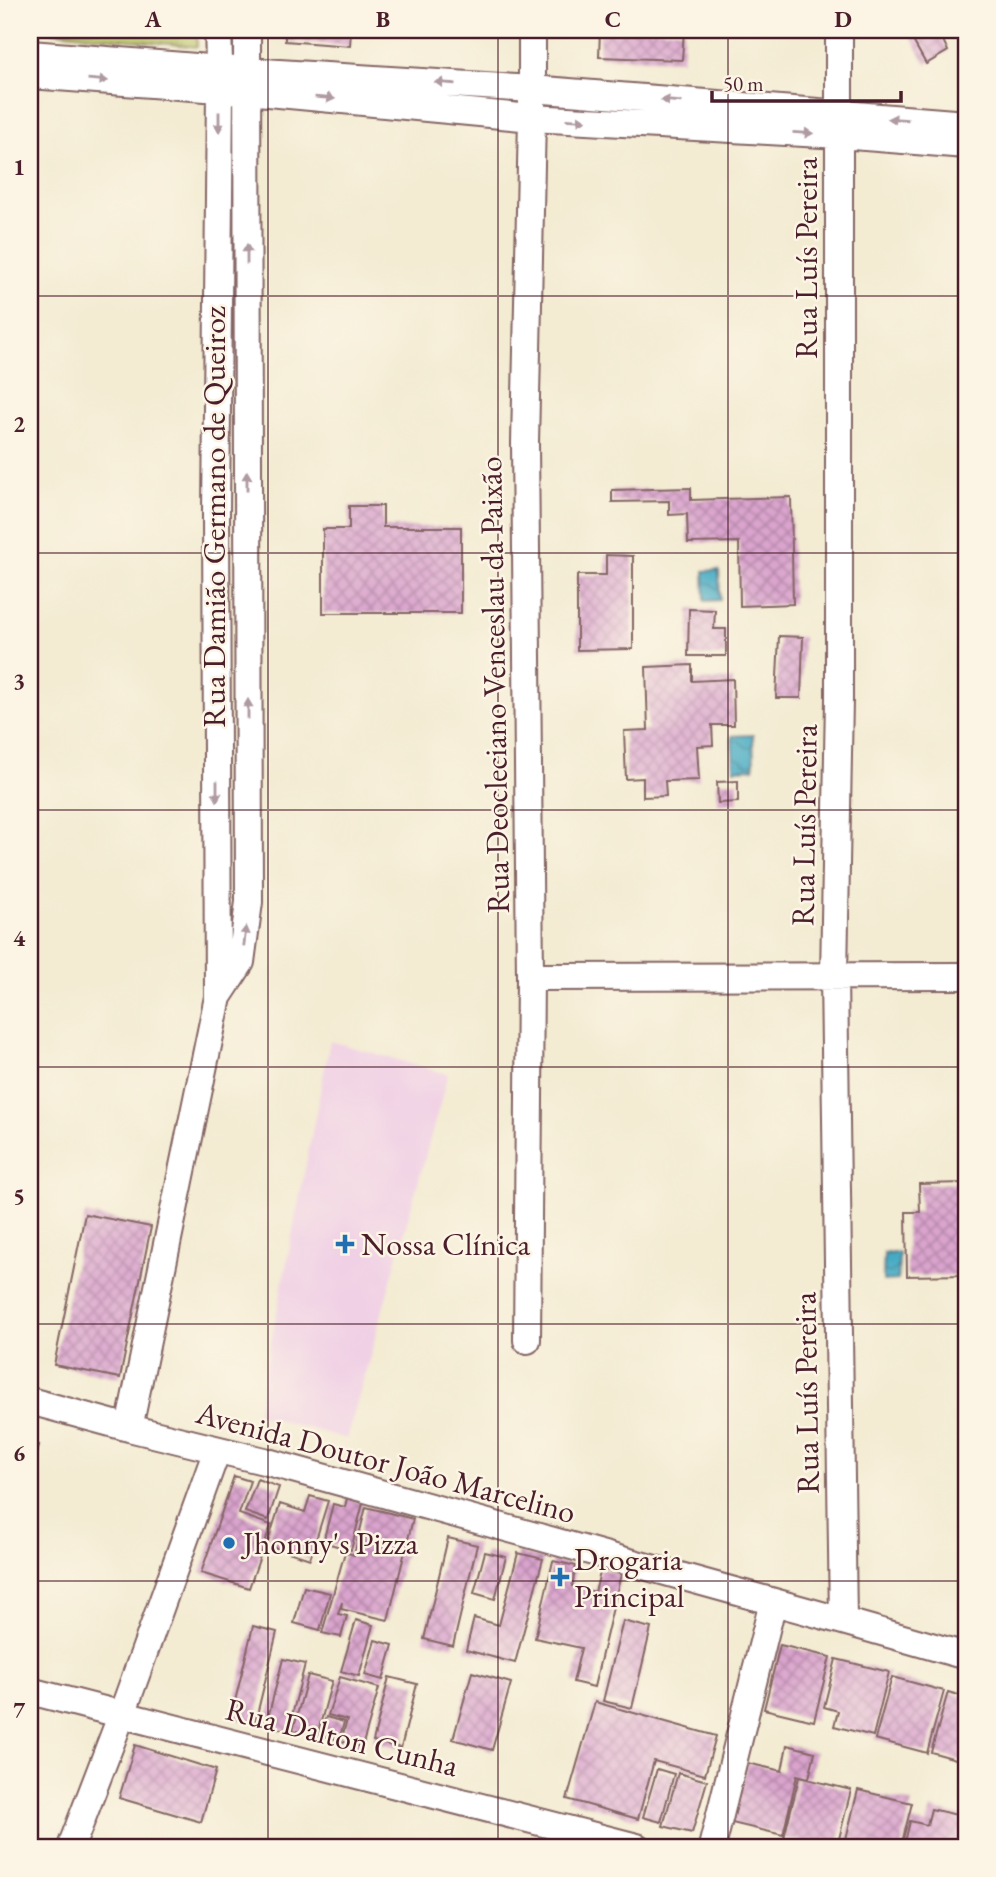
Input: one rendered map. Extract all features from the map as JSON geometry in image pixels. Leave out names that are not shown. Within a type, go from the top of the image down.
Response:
[{"type":"street","name":"Rua Damião Germano de Queiroz","points":[[129,1428],[218,997],[218,30]]},
{"type":"street","name":"Rua Damião Germano de Queiroz","points":[[218,997],[241,962],[249,902],[247,30]]},
{"type":"street","name":"Rua Deocleciano Venceslau da Paixão","points":[[527,1340],[530,976],[525,443],[532,30]]},
{"type":"street","name":"Rua Luís Pereira","points":[[839,30],[839,699],[834,976],[843,1621]]},
{"type":"street","points":[[30,54],[220,79]]},
{"type":"street","points":[[30,75],[531,89],[839,125],[966,145]]},
{"type":"street","points":[[247,81],[532,118],[839,125],[966,124]]},
{"type":"street","points":[[216,513],[247,514]]},
{"type":"street","points":[[530,976],[966,976]]},
{"type":"street","name":"Avenida Doutor João Marcelino","points":[[30,1401],[326,1478],[966,1656]]},
{"type":"street","points":[[71,1847],[217,1450]]},
{"type":"street","points":[[712,1847],[773,1602]]},
{"type":"street","name":"Rua Dalton Cunha","points":[[30,1691],[637,1847]]},
{"type":"shaded area","name":"Nossa Clínica","points":[[330,1041],[448,1074],[347,1439],[257,1414]]},
{"type":"green space","points":[[37,30],[197,30],[197,47]]},
{"type":"water","points":[[719,570],[720,600],[705,601],[704,571]]},
{"type":"water","points":[[753,735],[754,768],[734,769],[732,736]]},
{"type":"water","points":[[884,1253],[899,1253],[898,1280],[883,1281]]},
{"type":"building","points":[[285,30],[351,30],[350,46],[285,41]]},
{"type":"building","points":[[600,30],[684,30],[682,60],[599,57]]},
{"type":"building","points":[[907,30],[957,30],[942,38],[948,51],[926,64]]},
{"type":"building","points":[[691,488],[691,500],[791,497],[793,604],[740,606],[739,542],[688,543],[687,514],[669,515],[669,501],[612,502],[612,490]]},
{"type":"building","points":[[349,506],[383,506],[383,527],[461,527],[461,613],[323,613],[323,529],[349,529]]},
{"type":"building","points":[[606,555],[633,556],[633,649],[577,650],[577,575],[606,575]]},
{"type":"building","points":[[689,609],[715,610],[714,629],[726,629],[726,656],[688,656]]},
{"type":"building","points":[[779,636],[803,637],[801,698],[776,698]]},
{"type":"building","points":[[692,665],[692,681],[733,679],[734,725],[712,725],[713,745],[697,746],[699,780],[665,781],[666,796],[643,797],[643,778],[626,779],[624,731],[648,730],[646,667]]},
{"type":"building","points":[[738,781],[738,802],[718,803],[717,782]]},
{"type":"building","points":[[966,1183],[966,1275],[907,1276],[906,1212],[920,1212],[919,1184]]},
{"type":"building","points":[[85,1214],[151,1227],[120,1378],[54,1365]]},
{"type":"building","points":[[30,1443],[39,1445],[31,1475],[30,1475]]},
{"type":"building","points":[[234,1476],[250,1481],[239,1514],[271,1525],[249,1588],[201,1573]]},
{"type":"building","points":[[257,1479],[279,1487],[268,1520],[245,1512]]},
{"type":"building","points":[[310,1496],[328,1501],[310,1559],[267,1545],[280,1504],[305,1512]]},
{"type":"building","points":[[347,1498],[363,1503],[351,1550],[323,1542],[333,1504],[345,1507]]},
{"type":"building","points":[[366,1507],[413,1519],[388,1620],[341,1609],[342,1602],[338,1614],[347,1616],[341,1637],[322,1633],[345,1552],[354,1555]]},
{"type":"building","points":[[448,1538],[477,1545],[453,1646],[424,1639]]},
{"type":"building","points":[[485,1552],[506,1557],[495,1599],[474,1593]]},
{"type":"building","points":[[518,1553],[543,1559],[515,1663],[466,1650],[474,1618],[499,1625]]},
{"type":"building","points":[[553,1561],[576,1566],[572,1586],[595,1592],[601,1569],[621,1574],[594,1687],[573,1682],[581,1648],[535,1638]]},
{"type":"building","points":[[304,1587],[330,1593],[320,1630],[294,1623]]},
{"type":"building","points":[[356,1620],[373,1625],[359,1676],[341,1671]]},
{"type":"building","points":[[623,1621],[651,1628],[632,1708],[603,1701]]},
{"type":"building","points":[[253,1626],[277,1632],[255,1723],[231,1718]]},
{"type":"building","points":[[375,1640],[393,1645],[383,1680],[365,1675]]},
{"type":"building","points":[[780,1645],[830,1657],[814,1721],[764,1709]]},
{"type":"building","points":[[283,1659],[305,1664],[288,1731],[266,1725]]},
{"type":"building","points":[[836,1659],[889,1672],[873,1736],[834,1726],[838,1711],[824,1707]]},
{"type":"building","points":[[472,1672],[511,1683],[492,1750],[453,1739]]},
{"type":"building","points":[[308,1675],[332,1681],[317,1736],[293,1730]]},
{"type":"building","points":[[340,1677],[379,1688],[362,1747],[341,1741],[347,1720],[328,1715]]},
{"type":"building","points":[[389,1677],[417,1684],[401,1748],[373,1741]]},
{"type":"building","points":[[892,1677],[944,1691],[927,1753],[875,1739]]},
{"type":"building","points":[[948,1692],[966,1697],[966,1762],[931,1752]]},
{"type":"building","points":[[595,1702],[716,1736],[705,1775],[654,1761],[638,1819],[567,1799]]},
{"type":"building","points":[[326,1717],[344,1722],[339,1740],[320,1735]]},
{"type":"building","points":[[135,1745],[216,1770],[201,1822],[119,1798]]},
{"type":"building","points":[[787,1745],[815,1752],[809,1778],[797,1775],[783,1835],[732,1823],[747,1763],[782,1771]]},
{"type":"building","points":[[657,1769],[674,1774],[661,1822],[643,1817]]},
{"type":"building","points":[[678,1773],[707,1781],[692,1833],[663,1826]]},
{"type":"building","points":[[799,1777],[851,1790],[837,1847],[784,1838]]},
{"type":"building","points":[[858,1790],[912,1803],[901,1847],[844,1847]]},
{"type":"building","points":[[931,1809],[966,1817],[963,1847],[904,1847],[910,1821],[927,1825]]},
{"type":"place","name":"Nossa Clínica","points":[[345,1244]]},
{"type":"place","name":"Jhonny's Pizza","points":[[229,1543]]},
{"type":"place","name":"Drogaria Principal","points":[[560,1577]]}]
